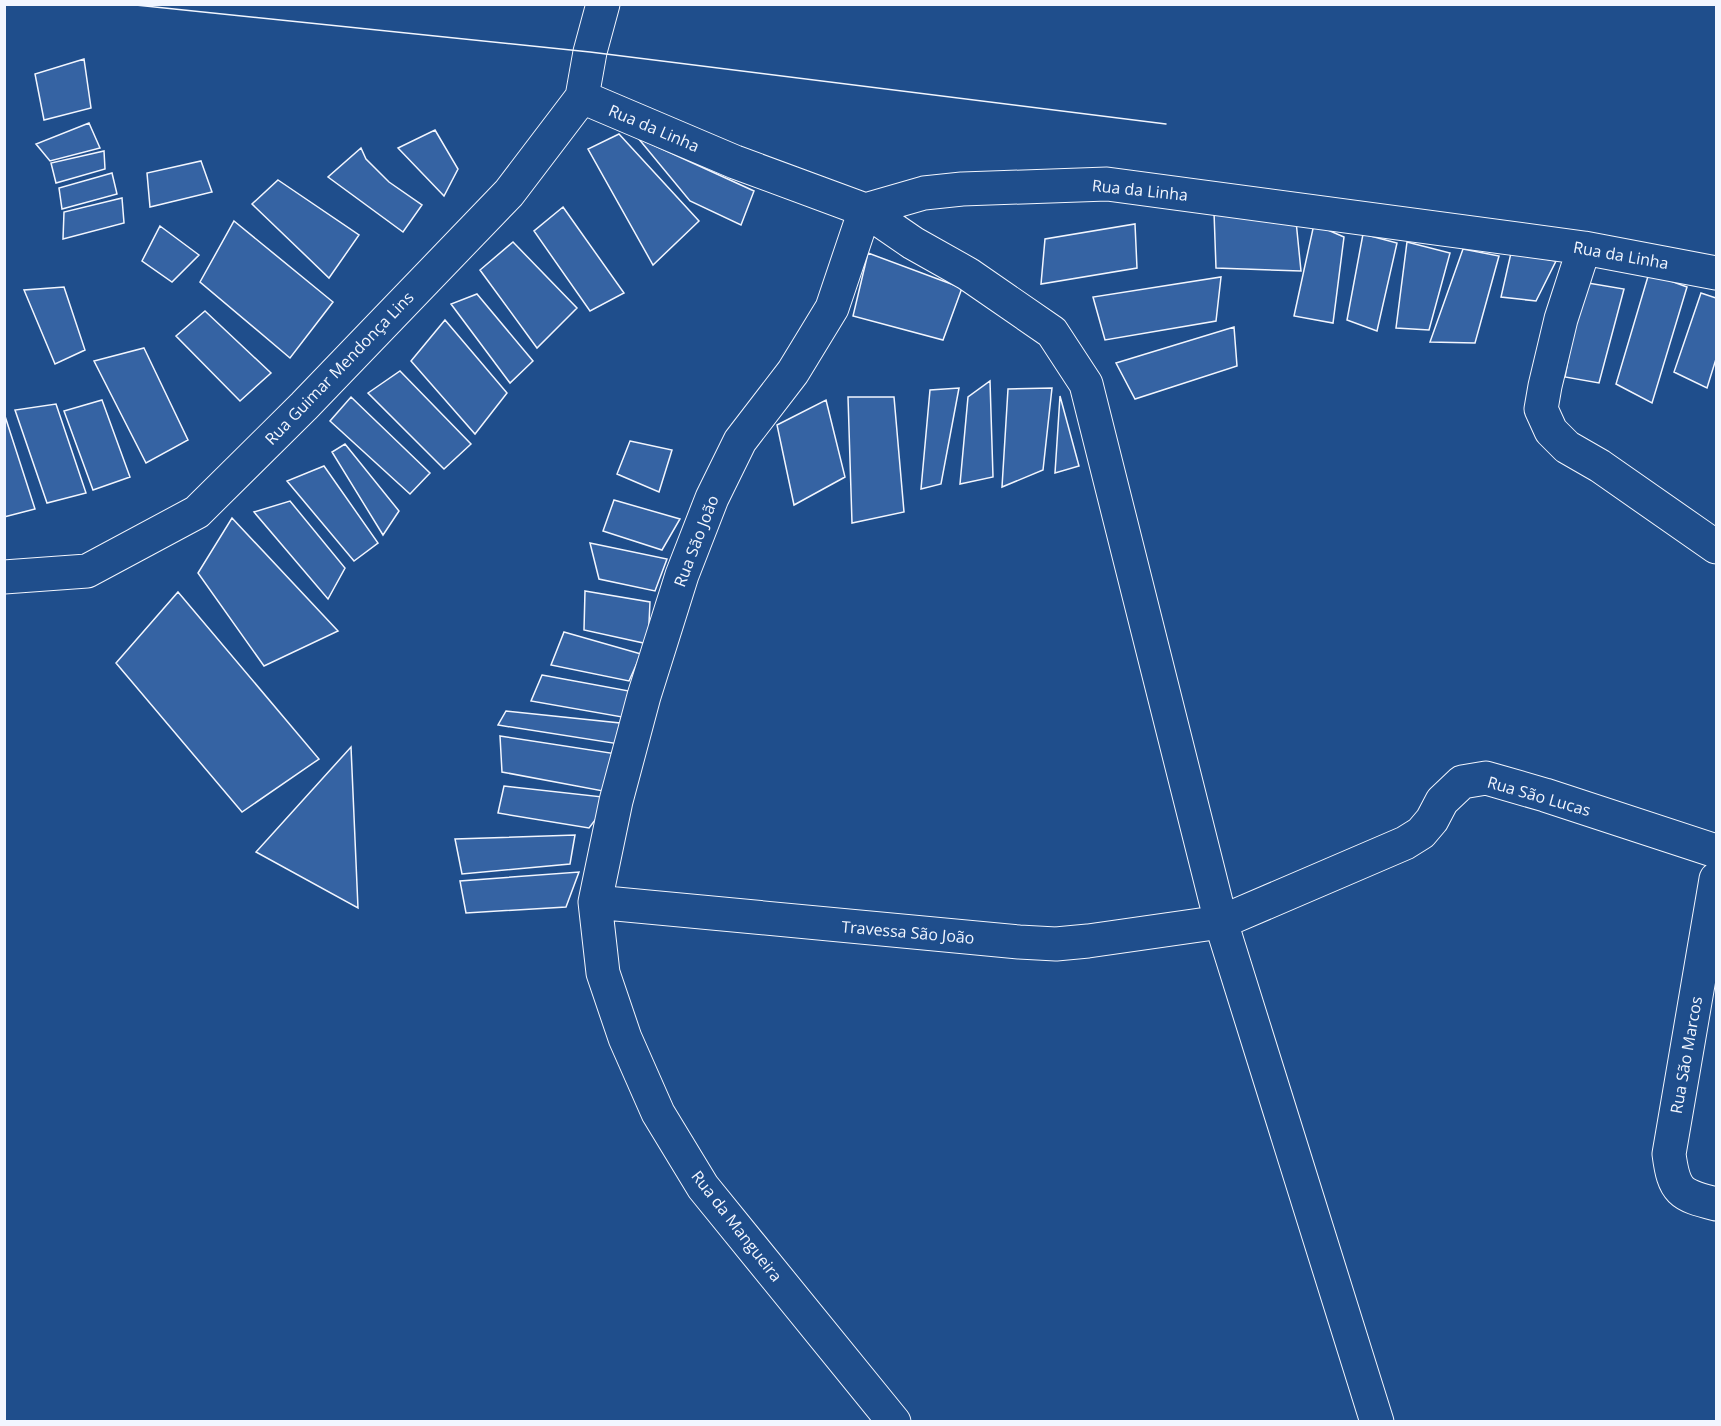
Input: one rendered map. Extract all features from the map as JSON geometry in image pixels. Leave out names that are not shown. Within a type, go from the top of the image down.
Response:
[{"type":"street","name":"Rua Guimar Mendonça Lins","points":[[4,577],[87,571],[197,512],[304,406],[508,193],[582,97],[590,52],[603,4]]},
{"type":"street","name":"Rua da Linha","points":[[582,97],[735,162],[865,210],[924,193],[962,189],[1107,184],[1584,248],[1716,273]]},
{"type":"street","name":"Rua São João","points":[[595,902],[616,801],[686,564],[712,498],[740,441],[793,372],[832,309],[865,210]]},
{"type":"street","points":[[865,210],[913,243],[968,274],[1052,333],[1086,384],[1221,922],[1377,1422]]},
{"type":"street","points":[[1584,248],[1560,319],[1541,409],[1551,431],[1567,447],[1600,466],[1716,547]]},
{"type":"street","name":"Rua São Lucas","points":[[1221,922],[1405,843],[1421,832],[1432,820],[1442,801],[1462,782],[1470,780],[1486,778],[1545,795],[1716,851]]},
{"type":"street","name":"Rua São Marcos","points":[[1716,879],[1669,1154],[1672,1176],[1682,1193],[1716,1203]]},
{"type":"street","name":"Travessa São João","points":[[595,902],[1056,944],[1221,922]]},
{"type":"street","name":"Rua da Mangueira","points":[[595,902],[603,973],[625,1038],[658,1113],[703,1187],[894,1422]]},
{"type":"building","points":[[84,59],[91,108],[44,120],[35,74]]},
{"type":"building","points":[[89,123],[100,148],[50,161],[36,144]]},
{"type":"building","points":[[435,130],[458,169],[444,196],[398,148]]},
{"type":"building","points":[[619,134],[699,221],[653,265],[588,149]]},
{"type":"building","points":[[638,138],[754,191],[741,225],[690,201]]},
{"type":"building","points":[[361,148],[366,159],[389,182],[422,205],[403,232],[328,177]]},
{"type":"building","points":[[104,151],[105,169],[56,183],[51,163]]},
{"type":"building","points":[[201,161],[212,192],[150,207],[147,173]]},
{"type":"building","points":[[112,173],[117,194],[62,209],[59,188]]},
{"type":"building","points":[[278,180],[359,235],[329,278],[252,204]]},
{"type":"building","points":[[122,198],[124,223],[63,239],[64,212]]},
{"type":"building","points":[[563,207],[624,293],[590,311],[534,231]]},
{"type":"building","points":[[1214,212],[1296,221],[1301,271],[1216,268]]},
{"type":"building","points":[[234,221],[333,302],[290,358],[200,282]]},
{"type":"building","points":[[1135,224],[1137,268],[1041,284],[1045,239]]},
{"type":"building","points":[[1314,224],[1344,237],[1333,323],[1294,316]]},
{"type":"building","points":[[160,226],[199,255],[172,282],[142,261]]},
{"type":"building","points":[[1363,234],[1397,243],[1377,331],[1347,320]]},
{"type":"building","points":[[513,242],[577,308],[537,348],[480,270]]},
{"type":"building","points":[[1407,242],[1450,253],[1429,330],[1396,328]]},
{"type":"building","points":[[1463,249],[1499,256],[1475,343],[1430,342]]},
{"type":"building","points":[[868,253],[962,288],[943,340],[853,316]]},
{"type":"building","points":[[1511,253],[1556,261],[1536,301],[1501,297]]},
{"type":"building","points":[[1649,273],[1687,287],[1652,403],[1616,384]]},
{"type":"building","points":[[1221,277],[1216,321],[1105,340],[1093,297]]},
{"type":"building","points":[[1582,282],[1624,289],[1599,383],[1565,377]]},
{"type":"building","points":[[64,287],[85,350],[55,364],[24,290]]},
{"type":"building","points":[[1701,293],[1716,298],[1716,359],[1707,388],[1674,372]]},
{"type":"building","points":[[477,294],[533,361],[510,383],[451,304]]},
{"type":"building","points":[[205,311],[271,373],[240,401],[176,336]]},
{"type":"building","points":[[445,320],[507,393],[475,434],[411,361]]},
{"type":"building","points":[[1234,327],[1237,366],[1135,399],[1116,363]]},
{"type":"building","points":[[144,348],[188,440],[146,463],[94,361]]},
{"type":"building","points":[[400,371],[471,444],[444,469],[368,393]]},
{"type":"building","points":[[990,381],[993,477],[960,484],[968,397]]},
{"type":"building","points":[[959,388],[941,484],[921,489],[930,390]]},
{"type":"building","points":[[1052,388],[1043,470],[1002,487],[1008,389]]},
{"type":"building","points":[[1060,396],[1079,466],[1055,473]]},
{"type":"building","points":[[351,397],[430,473],[410,494],[330,421]]},
{"type":"building","points":[[848,397],[894,397],[904,512],[852,523]]},
{"type":"building","points":[[102,400],[130,477],[93,490],[64,411]]},
{"type":"building","points":[[826,400],[845,477],[794,505],[777,425]]},
{"type":"building","points":[[56,404],[86,493],[47,503],[15,410]]},
{"type":"building","points":[[4,413],[35,509],[4,517]]},
{"type":"building","points":[[630,441],[672,450],[659,492],[617,474]]},
{"type":"building","points":[[345,444],[399,511],[383,535],[332,452]]},
{"type":"building","points":[[324,466],[378,543],[354,561],[287,481]]},
{"type":"building","points":[[614,500],[680,519],[662,550],[603,531]]},
{"type":"building","points":[[290,501],[345,568],[328,599],[254,512]]},
{"type":"building","points":[[232,518],[338,631],[264,666],[198,573]]},
{"type":"building","points":[[590,543],[667,559],[655,591],[599,579]]},
{"type":"building","points":[[585,591],[650,602],[648,644],[584,630]]},
{"type":"building","points":[[178,592],[319,759],[242,812],[116,663]]},
{"type":"building","points":[[564,632],[641,654],[629,681],[551,665]]},
{"type":"building","points":[[542,675],[629,691],[622,717],[531,701]]},
{"type":"building","points":[[506,711],[620,723],[619,744],[498,725]]},
{"type":"building","points":[[500,736],[617,754],[603,791],[502,772]]},
{"type":"building","points":[[351,747],[358,908],[256,852]]},
{"type":"building","points":[[504,786],[612,798],[589,828],[498,813]]},
{"type":"building","points":[[575,835],[570,864],[462,874],[455,839]]},
{"type":"building","points":[[579,872],[566,907],[466,913],[460,881]]},
{"type":"tram line","points":[[126,4],[590,52],[1166,124]]}]
